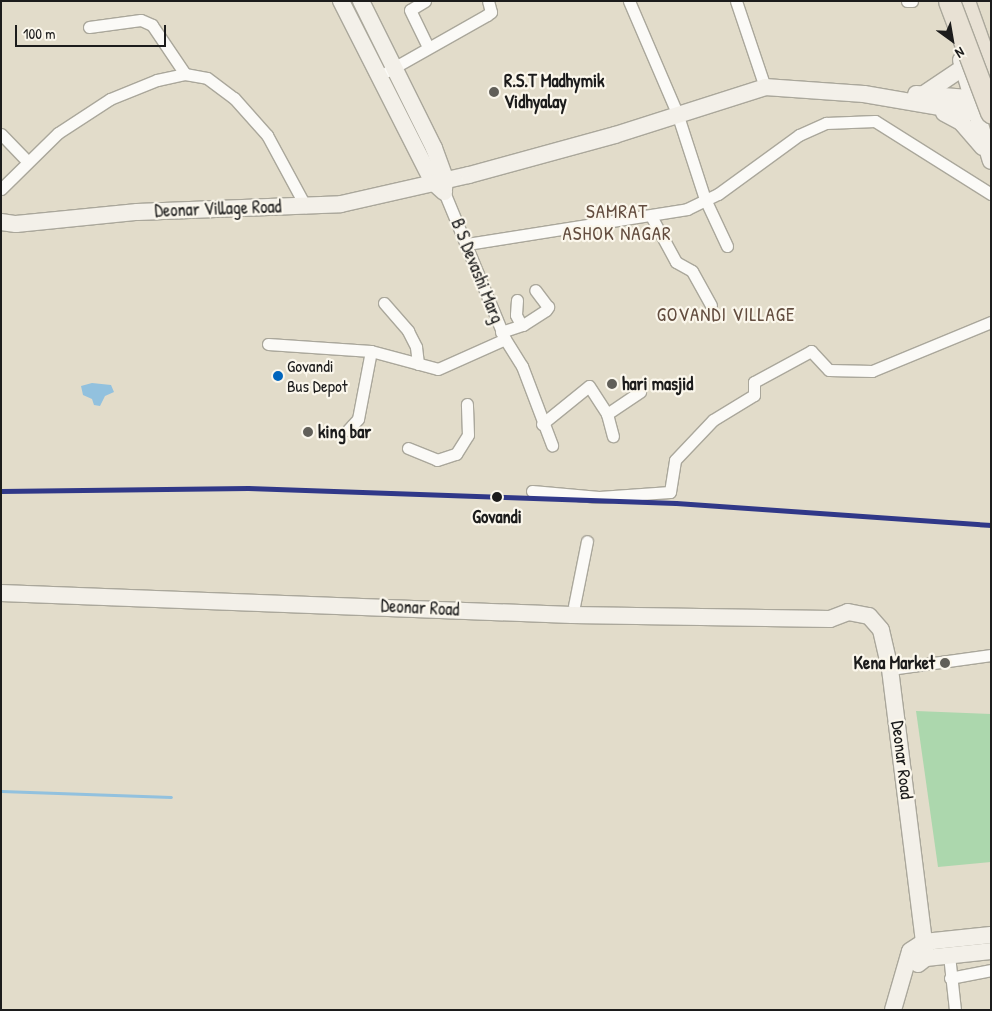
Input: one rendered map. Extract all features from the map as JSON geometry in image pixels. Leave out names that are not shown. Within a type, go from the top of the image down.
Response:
[{"type":"highway","points":[[949,1],[986,114]]},
{"type":"highway","points":[[964,1],[991,77]]},
{"type":"main road","name":"B S Devashi Marg","points":[[341,1],[379,76],[427,151]]},
{"type":"main road","name":"B S Devashi Marg","points":[[361,1],[394,67],[440,184]]},
{"type":"main road","points":[[939,1],[964,67],[973,98],[986,114],[990,159]]},
{"type":"main road","points":[[974,1],[991,45]]},
{"type":"main road","points":[[923,99],[964,67]]},
{"type":"main road","name":"Deonar Village Road","points":[[1,222],[16,224],[138,212],[306,207],[368,199],[440,184],[615,135],[677,113],[765,87]]},
{"type":"main road","points":[[765,87],[923,99],[973,98],[991,100]]},
{"type":"main road","points":[[923,99],[986,114]]},
{"type":"main road","points":[[923,99],[962,122],[990,159]]},
{"type":"main road","name":"Deonar Road","points":[[1,586],[22,590],[648,611],[804,614],[832,611],[838,614],[869,616],[881,630],[890,669],[925,950]]},
{"type":"main road","name":"Deonar Road","points":[[1,593],[22,590]]},
{"type":"main road","name":"Deonar Road","points":[[405,603],[574,606],[648,611]]},
{"type":"main road","points":[[893,1010],[910,951],[925,950],[991,935]]},
{"type":"main road","points":[[925,950],[949,956],[991,951]]},
{"type":"main road","points":[[905,1010],[917,965],[925,950]]},
{"type":"street","points":[[425,1],[410,10],[428,47]]},
{"type":"street","points":[[379,76],[487,15],[491,12],[488,1]]},
{"type":"street","points":[[629,1],[677,113],[705,199],[727,246]]},
{"type":"street","points":[[736,1],[765,87]]},
{"type":"street","points":[[907,1],[912,1]]},
{"type":"street","points":[[89,28],[141,20],[152,25],[185,74]]},
{"type":"street","points":[[1,189],[58,132],[110,99],[157,80],[185,74],[207,78],[234,98],[267,135],[306,207]]},
{"type":"street","points":[[467,244],[672,214],[718,194],[799,135],[826,123],[875,121],[991,194]]},
{"type":"street","points":[[1,134],[27,161]]},
{"type":"street","name":"B S Devashi Marg","points":[[418,364],[438,369],[503,335],[467,244],[440,184]]},
{"type":"street","points":[[651,216],[676,262],[692,271],[711,305]]},
{"type":"street","points":[[535,290],[548,307],[503,335],[522,366],[542,424],[552,445]]},
{"type":"street","points":[[495,317],[517,303],[516,318],[521,325]]},
{"type":"street","points":[[268,344],[371,350],[418,364],[416,347],[408,331],[384,304]]},
{"type":"street","points":[[532,491],[599,497],[670,492],[676,460],[713,420],[754,395],[754,382],[811,351],[829,370],[872,371],[991,322]]},
{"type":"street","points":[[348,430],[358,419],[371,350]]},
{"type":"street","points":[[542,424],[589,386],[607,414],[614,436]]},
{"type":"street","points":[[607,414],[640,392]]},
{"type":"street","points":[[408,448],[437,460],[456,454],[468,435],[467,404]]},
{"type":"street","points":[[574,606],[587,541]]},
{"type":"street","points":[[890,669],[991,655]]},
{"type":"street","points":[[949,956],[954,1010]]},
{"type":"street","points":[[950,978],[991,970]]},
{"type":"green space","points":[[916,711],[991,714],[991,862],[938,867]]},
{"type":"water","points":[[92,383],[111,385],[114,392],[105,396],[100,406],[94,405],[92,399],[83,395],[81,386]]},
{"type":"waterway","points":[[1,791],[171,797]]},
{"type":"transit line","points":[[1,491],[248,488],[676,503],[991,525]]},
{"type":"place","name":"R.S.T Madhymik Vidhyalay","points":[[494,92]]},
{"type":"place","name":"Govandi Bus Depot","points":[[278,376]]},
{"type":"place","name":"hari masjid","points":[[612,384]]},
{"type":"place","name":"king bar","points":[[308,432]]},
{"type":"place","name":"Govandi","points":[[497,497]]},
{"type":"place","name":"Kena Market","points":[[945,663]]},
{"type":"district","name":"SAMRAT ASHOK NAGAR","points":[[617,223]]},
{"type":"district","name":"GOVANDI VILLAGE","points":[[726,315]]}]
